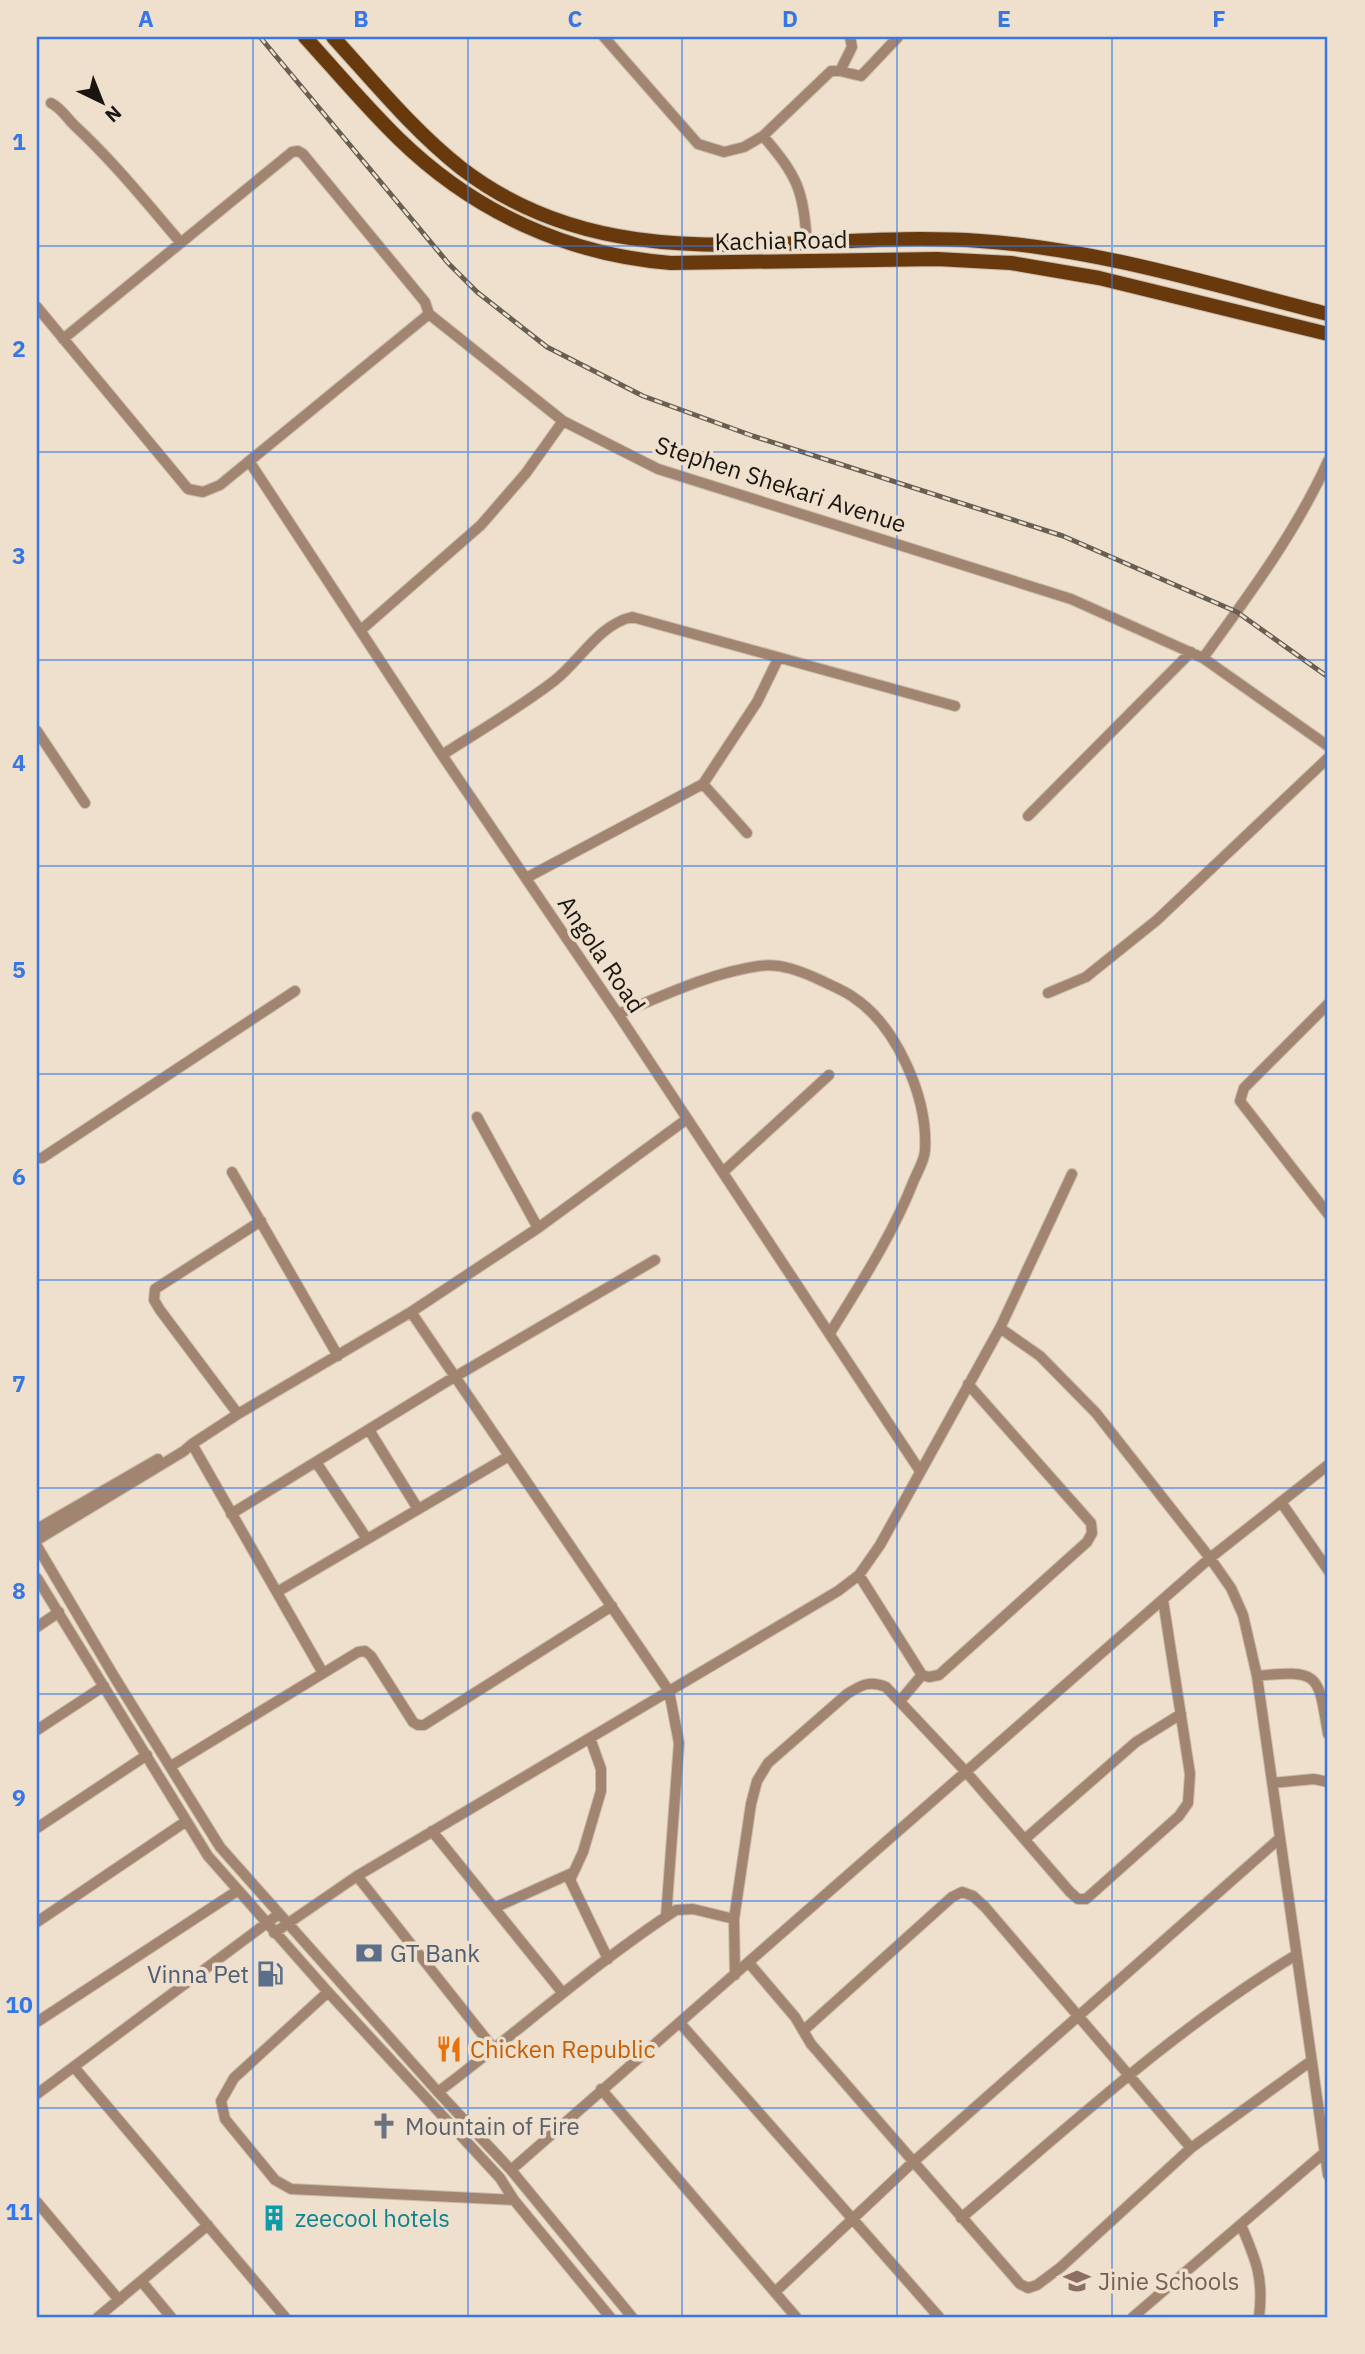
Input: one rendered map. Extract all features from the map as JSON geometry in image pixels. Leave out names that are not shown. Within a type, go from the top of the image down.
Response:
[{"type":"main road","name":"Kachia Road","points":[[305,37],[400,139],[452,183],[513,221],[580,247],[638,261],[710,265],[937,259],[1011,263],[1099,278],[1328,334]]},
{"type":"main road","name":"Kachia Road","points":[[333,37],[415,127],[446,155],[489,186],[553,219],[598,233],[644,242],[713,246],[957,240],[1048,248],[1103,258],[1328,314]]},
{"type":"street","points":[[604,37],[698,144],[724,152],[744,147],[763,136],[831,71],[861,76],[898,37]]},
{"type":"street","points":[[840,71],[852,47],[850,37]]},
{"type":"street","points":[[51,103],[95,142],[181,243],[63,339]]},
{"type":"street","points":[[763,136],[782,158],[800,188],[804,202],[807,243]]},
{"type":"street","name":"Stephen Shekari Avenue","points":[[181,243],[292,152],[298,151],[425,302],[429,314],[563,421],[657,469],[1071,598],[1203,658],[1328,746]]},
{"type":"street","points":[[37,307],[188,489],[203,492],[220,485],[429,314]]},
{"type":"street","points":[[361,630],[481,525],[526,473],[563,421]]},
{"type":"street","name":"Angola Road","points":[[249,461],[920,1471]]},
{"type":"street","points":[[1203,658],[1274,560],[1311,498],[1328,461]]},
{"type":"street","points":[[442,755],[555,680],[607,627],[632,617],[955,706]]},
{"type":"street","points":[[1028,816],[1192,652]]},
{"type":"street","points":[[526,878],[703,784],[757,702],[778,659]]},
{"type":"street","points":[[37,731],[85,803]]},
{"type":"street","points":[[1048,993],[1086,977],[1157,920],[1328,758]]},
{"type":"street","points":[[703,784],[747,833]]},
{"type":"street","points":[[618,1014],[696,982],[759,966],[780,965],[811,976],[852,996],[872,1013],[892,1039],[904,1059],[922,1108],[925,1152],[885,1243],[830,1334]]},
{"type":"street","points":[[37,1158],[42,1158],[295,991]]},
{"type":"street","points":[[1328,1004],[1244,1088],[1240,1101],[1328,1213]]},
{"type":"street","points":[[723,1172],[828,1075]]},
{"type":"street","points":[[477,1117],[538,1228]]},
{"type":"street","points":[[632,2317],[511,2170],[220,1847],[115,1678],[37,1543],[238,1414],[411,1312],[538,1228],[687,1119]]},
{"type":"street","points":[[232,1172],[338,1356]]},
{"type":"street","points":[[274,1933],[357,1876],[838,1591],[859,1575],[880,1545],[1000,1328],[1072,1174]]},
{"type":"street","points":[[238,1414],[160,1310],[154,1300],[155,1289],[261,1221]]},
{"type":"street","points":[[231,1514],[456,1377],[655,1261]]},
{"type":"street","points":[[411,1312],[669,1691],[678,1743],[666,1916]]},
{"type":"street","points":[[1000,1328],[1040,1356],[1096,1413],[1210,1558],[1231,1588],[1243,1615],[1257,1676],[1328,2175]]},
{"type":"street","points":[[859,1575],[922,1675],[929,1678],[939,1675],[1087,1542],[1092,1533],[1091,1523],[968,1384]]},
{"type":"street","points":[[369,1430],[418,1509]]},
{"type":"street","points":[[192,1444],[323,1673]]},
{"type":"street","points":[[37,1529],[181,1446],[192,1444]]},
{"type":"street","points":[[277,1592],[509,1456]]},
{"type":"street","points":[[316,1462],[367,1539]]},
{"type":"street","points":[[511,2170],[1210,1558],[1328,1465]]},
{"type":"street","points":[[1281,1502],[1328,1570]]},
{"type":"street","points":[[37,1578],[208,1856],[274,1933],[500,2178],[514,2200],[610,2317]]},
{"type":"street","points":[[735,1975],[734,1919],[751,1804],[757,1781],[768,1763],[848,1694],[862,1685],[875,1682],[886,1687],[967,1773],[1070,1892],[1078,1899],[1086,1899],[1179,1816],[1188,1803],[1190,1774],[1164,1600]]},
{"type":"street","points":[[171,1766],[358,1652],[365,1651],[371,1656],[413,1722],[424,1725],[612,1606]]},
{"type":"street","points":[[37,1627],[59,1612]]},
{"type":"street","points":[[1257,1676],[1295,1672],[1312,1679],[1320,1686],[1328,1734]]},
{"type":"street","points":[[900,1701],[922,1675]]},
{"type":"street","points":[[37,1730],[104,1686]]},
{"type":"street","points":[[1025,1839],[1136,1742],[1181,1714]]},
{"type":"street","points":[[590,1738],[601,1769],[601,1791],[583,1852],[572,1873],[572,1887],[608,1958]]},
{"type":"street","points":[[37,1828],[146,1755]]},
{"type":"street","points":[[1272,1783],[1314,1779],[1328,1782]]},
{"type":"street","points":[[37,1922],[185,1822]]},
{"type":"street","points":[[432,1831],[562,1992]]},
{"type":"street","points":[[775,2292],[912,2163],[1280,1838]]},
{"type":"street","points":[[494,1908],[572,1873]]},
{"type":"street","points":[[357,1876],[494,2049]]},
{"type":"street","points":[[37,2022],[237,1891]]},
{"type":"street","points":[[804,2030],[952,1897],[962,1892],[973,1896],[985,1907],[1191,2148]]},
{"type":"street","points":[[438,2092],[562,1992],[676,1910],[693,1909],[734,1919]]},
{"type":"street","points":[[37,2094],[279,1914]]},
{"type":"street","points":[[961,2218],[1129,2075],[1236,1994],[1296,1955]]},
{"type":"street","points":[[749,1963],[795,2017],[811,2044],[912,2163],[1020,2284],[1027,2288],[1037,2285],[1061,2267],[1191,2148],[1311,2061]]},
{"type":"street","points":[[328,1992],[234,2078],[221,2101],[225,2119],[275,2180],[291,2189],[514,2200]]},
{"type":"street","points":[[681,2023],[939,2317]]},
{"type":"street","points":[[74,2067],[285,2317]]},
{"type":"street","points":[[601,2089],[796,2317]]},
{"type":"street","points":[[1317,2099],[1328,2095]]},
{"type":"street","points":[[1133,2317],[1324,2153]]},
{"type":"street","points":[[37,2202],[40,2215],[119,2300]]},
{"type":"street","points":[[98,2317],[208,2225]]},
{"type":"street","points":[[1241,2225],[1258,2265],[1262,2298],[1259,2317]]},
{"type":"street","points":[[142,2282],[171,2317]]},
{"type":"railway","points":[[260,37],[448,263],[477,292],[547,347],[643,396],[753,436],[1063,536],[1237,612],[1328,677]]},
{"type":"place","name":"GT Bank","points":[[369,1953]]},
{"type":"place","name":"Vinna Pet","points":[[270,1974]]},
{"type":"place","name":"Chicken Republic","points":[[449,2049]]},
{"type":"place","name":"Mountain of Fire","points":[[384,2126]]},
{"type":"place","name":"zeecool hotels","points":[[274,2218]]},
{"type":"place","name":"Jinie Schools","points":[[1077,2281]]}]
